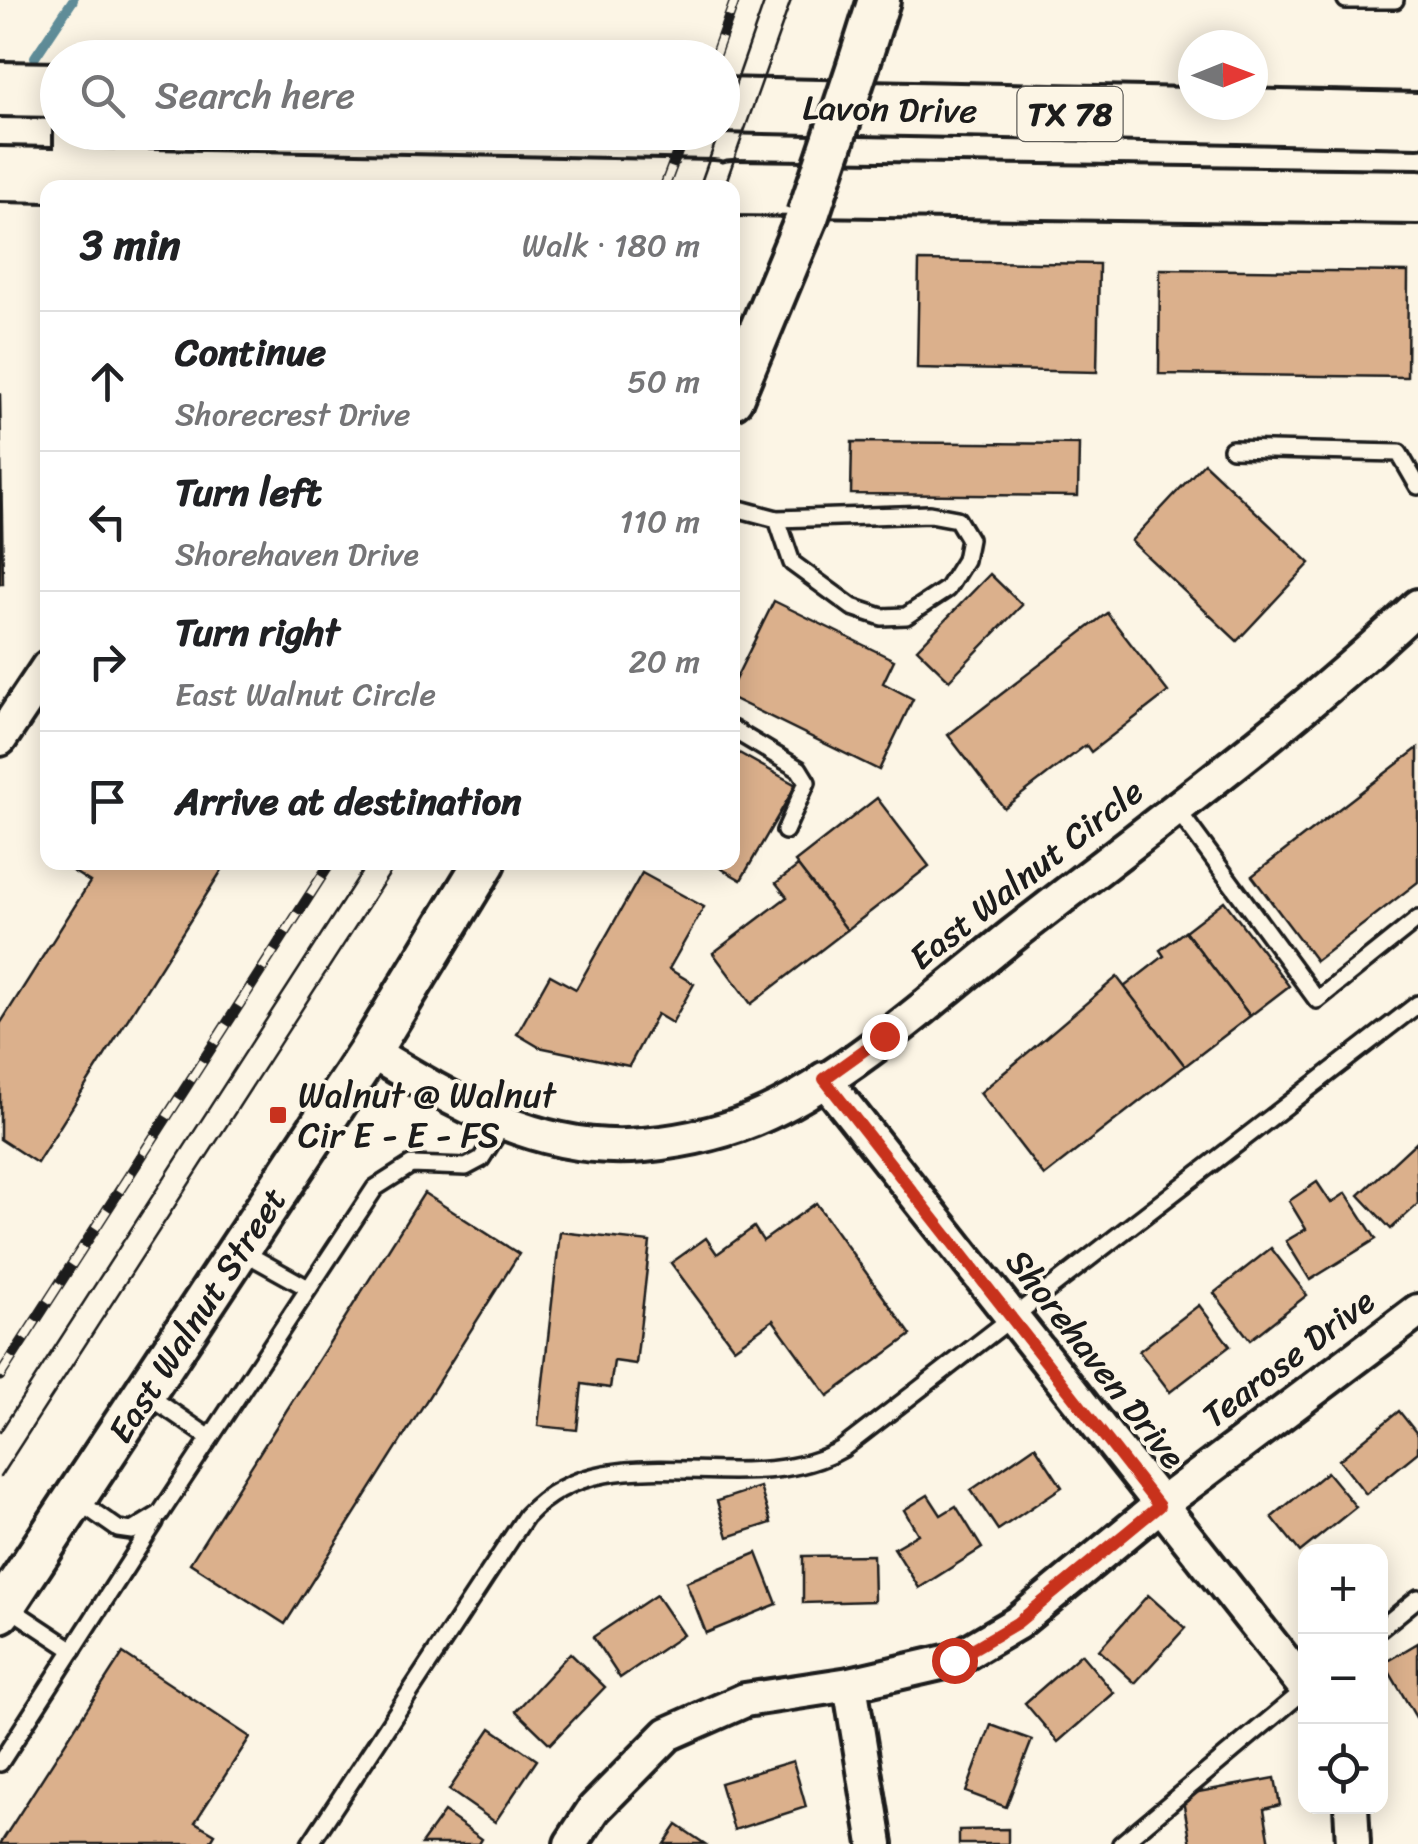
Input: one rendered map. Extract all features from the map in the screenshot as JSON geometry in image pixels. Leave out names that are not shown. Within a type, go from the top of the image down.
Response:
[{"type":"main road","points":[[0,89],[40,90]]},
{"type":"main road","name":"Lavon Drive","points":[[740,105],[1418,120]]},
{"type":"main road","points":[[0,174],[71,165],[490,180]]},
{"type":"main road","name":"TX 78","points":[[740,188],[1418,198]]},
{"type":"street","points":[[740,379],[808,215],[878,0]]},
{"type":"street","name":"East Walnut Circle","points":[[370,1051],[464,1108],[529,1132],[592,1144],[642,1145],[708,1135],[769,1113],[824,1079],[1176,808],[1346,674],[1418,606]]},
{"type":"street","points":[[0,739],[40,679]]},
{"type":"street","name":"East Walnut Street","points":[[2,1609],[370,1051],[480,870]]},
{"type":"street","name":"Shorehaven Drive","points":[[824,1079],[1298,1679]]},
{"type":"street","name":"Tearose Drive","points":[[571,1844],[594,1808],[668,1734],[745,1700],[850,1684],[954,1660],[1017,1623],[1159,1506],[1418,1311]]},
{"type":"street","points":[[850,1684],[876,1844]]},
{"type":"street","points":[[1351,1814],[1353,1844]]},
{"type":"lane","points":[[1346,0],[1395,0]]},
{"type":"lane","points":[[1232,449],[1399,453],[1418,486]]},
{"type":"lane","points":[[740,509],[777,519],[930,514],[957,519],[969,539],[965,560],[947,589],[906,616],[882,617],[852,607],[792,564],[777,519]]},
{"type":"lane","points":[[740,734],[799,769],[807,782],[784,830]]},
{"type":"lane","points":[[1176,808],[1318,1000],[1418,919]]},
{"type":"lane","points":[[310,1844],[526,1516],[543,1498],[564,1483],[587,1476],[759,1470],[820,1462],[842,1449],[1418,1004]]},
{"type":"lane","points":[[1,1759],[374,1188],[389,1175],[411,1165],[466,1167],[481,1160],[504,1123]]},
{"type":"lane","points":[[240,1250],[308,1288]]},
{"type":"lane","points":[[146,1394],[210,1438]]},
{"type":"lane","points":[[76,1500],[118,1529],[132,1531],[160,1514]]},
{"type":"lane","points":[[1388,1622],[1418,1598]]},
{"type":"lane","points":[[2,1609],[72,1650]]},
{"type":"lane","points":[[1121,1844],[1298,1696]]},
{"type":"building","points":[[919,261],[1099,264],[1097,372],[917,368]]},
{"type":"building","points":[[1160,269],[1408,272],[1407,377],[1159,374]]},
{"type":"building","points":[[0,393],[3,584],[0,584]]},
{"type":"building","points":[[852,442],[1079,444],[1078,496],[851,494]]},
{"type":"building","points":[[1204,463],[1310,563],[1237,641],[1131,541]]},
{"type":"building","points":[[990,574],[1022,605],[949,680],[917,649]]},
{"type":"building","points":[[774,601],[894,660],[883,683],[913,699],[879,770],[740,702],[740,670]]},
{"type":"building","points":[[1107,613],[1168,692],[1091,752],[1086,745],[1004,808],[948,735]]},
{"type":"building","points":[[1418,748],[1418,882],[1316,961],[1252,876]]},
{"type":"building","points":[[740,754],[796,785],[741,880],[724,870],[740,870]]},
{"type":"building","points":[[877,798],[929,866],[847,930],[795,862]]},
{"type":"building","points":[[798,866],[847,930],[751,1004],[713,953],[787,897],[776,883]]},
{"type":"building","points":[[71,870],[222,870],[37,1163],[0,1139],[0,1024],[90,882]]},
{"type":"building","points":[[642,873],[704,907],[669,969],[694,984],[672,1023],[657,1014],[629,1066],[539,1047],[517,1034],[550,975],[576,989]]},
{"type":"building","points":[[1224,901],[1289,986],[1250,1016],[1185,931]]},
{"type":"building","points":[[1185,931],[1250,1016],[1185,1066],[1124,987],[1164,956],[1160,950]]},
{"type":"building","points":[[1117,977],[1185,1066],[1044,1176],[980,1093]]},
{"type":"building","points":[[1416,1142],[1418,1204],[1391,1229],[1359,1195]]},
{"type":"building","points":[[1317,1182],[1331,1203],[1346,1193],[1376,1239],[1310,1280],[1286,1241],[1306,1229],[1289,1201]]},
{"type":"building","points":[[424,1193],[519,1254],[285,1624],[190,1563]]},
{"type":"building","points":[[816,1203],[911,1335],[828,1396],[773,1320],[734,1348],[671,1263],[706,1238],[717,1254],[754,1227],[763,1241]]},
{"type":"building","points":[[560,1232],[650,1242],[636,1364],[614,1361],[610,1388],[582,1384],[577,1430],[538,1426]]},
{"type":"building","points":[[1271,1248],[1307,1295],[1250,1340],[1214,1293]]},
{"type":"building","points":[[1199,1305],[1230,1346],[1170,1392],[1139,1351]]},
{"type":"building","points":[[1399,1411],[1418,1435],[1418,1452],[1366,1494],[1339,1460]]},
{"type":"building","points":[[1035,1446],[1062,1487],[998,1530],[971,1490]]},
{"type":"building","points":[[1327,1472],[1356,1507],[1310,1544],[1298,1544],[1298,1550],[1272,1517]]},
{"type":"building","points":[[760,1487],[771,1523],[728,1537],[717,1501]]},
{"type":"building","points":[[928,1495],[941,1515],[956,1506],[982,1548],[919,1588],[894,1548],[918,1534],[904,1510]]},
{"type":"building","points":[[757,1553],[777,1604],[706,1633],[686,1582]]},
{"type":"building","points":[[873,1555],[874,1601],[803,1603],[803,1556]]},
{"type":"building","points":[[656,1595],[683,1635],[620,1678],[593,1637]]},
{"type":"building","points":[[1148,1595],[1185,1628],[1135,1683],[1099,1650]]},
{"type":"building","points":[[1418,1643],[1418,1721],[1388,1670],[1388,1661]]},
{"type":"building","points":[[123,1653],[250,1737],[195,1822],[215,1834],[209,1844],[0,1844]]},
{"type":"building","points":[[570,1653],[605,1687],[550,1744],[516,1711]]},
{"type":"building","points":[[1081,1654],[1114,1693],[1058,1742],[1025,1703]]},
{"type":"building","points":[[991,1725],[1032,1740],[1006,1807],[966,1792]]},
{"type":"building","points":[[491,1728],[537,1760],[495,1822],[449,1790]]},
{"type":"building","points":[[793,1761],[806,1807],[734,1830],[720,1783]]},
{"type":"building","points":[[1275,1778],[1280,1805],[1264,1809],[1270,1844],[1191,1844],[1182,1795]]},
{"type":"building","points":[[444,1812],[482,1839],[479,1844],[421,1844]]},
{"type":"building","points":[[677,1825],[705,1844],[664,1844]]},
{"type":"building","points":[[1008,1829],[1008,1844],[959,1844],[959,1830]]},
{"type":"waterway","points":[[46,40],[73,0]]},
{"type":"waterway","points":[[35,57],[40,50]]},
{"type":"tram line","points":[[740,72],[765,0]]},
{"type":"tram line","points":[[740,143],[791,0]]},
{"type":"tram line","points":[[702,180],[713,150]]},
{"type":"tram line","points":[[727,180],[738,150]]},
{"type":"tram line","points":[[0,1432],[363,870]]},
{"type":"tram line","points":[[0,1477],[392,870]]},
{"type":"railway","points":[[721,40],[735,0]]},
{"type":"railway","points":[[667,180],[678,150]]},
{"type":"railway","points":[[0,1376],[326,870]]},
{"type":"place","name":"Walnut @ Walnut Cir E - E - FS","points":[[278,1115]]},
{"type":"route","points":[[884,1036],[824,1079],[1159,1506],[1017,1623],[954,1660]]}]
